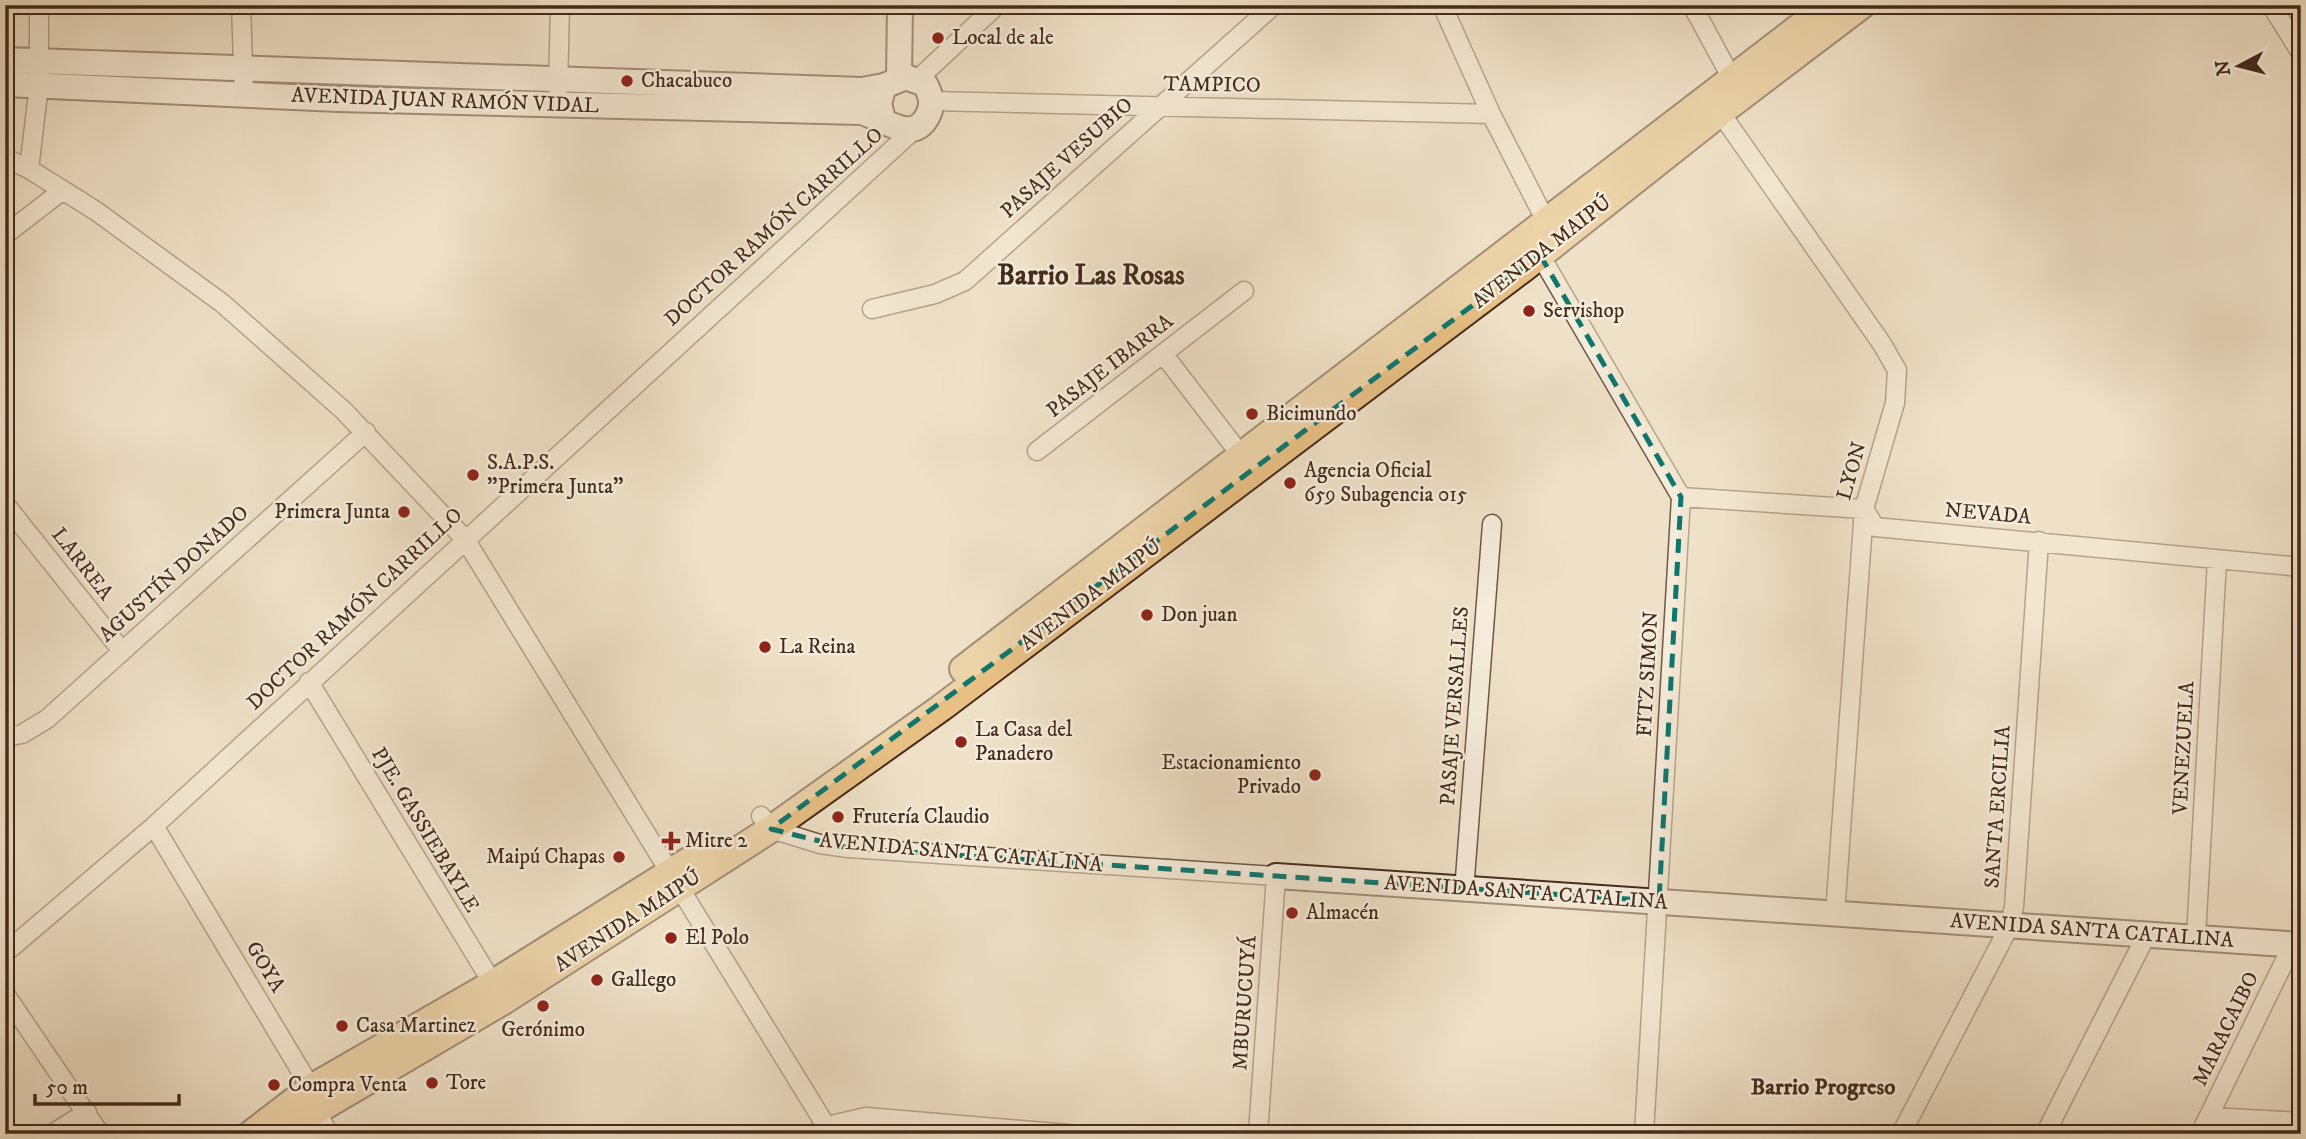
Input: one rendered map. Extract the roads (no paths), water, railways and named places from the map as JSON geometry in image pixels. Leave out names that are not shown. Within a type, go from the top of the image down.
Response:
[{"type":"main road","points":[[900,5],[900,81],[879,103],[883,120],[899,129],[919,126],[926,119],[932,101],[925,84],[900,81]]},
{"type":"main road","name":"AVENIDA MAIPÚ","points":[[1737,89],[1828,5]]},
{"type":"main road","name":"AVENIDA MAIPÚ","points":[[251,1134],[498,992],[952,700],[1248,463],[1548,240],[1715,105],[1862,5]]},
{"type":"main road","name":"AVENIDA JUAN RAMÓN VIDAL","points":[[5,60],[39,73],[244,95],[862,90],[900,81]]},
{"type":"main road","name":"AVENIDA JUAN RAMÓN VIDAL","points":[[5,84],[39,73],[243,69],[861,112],[883,120]]},
{"type":"main road","name":"AVENIDA SANTA CATALINA","points":[[1276,876],[1464,891],[1659,901],[2297,945]]},
{"type":"main road","name":"AVENIDA MAIPÚ","points":[[284,1134],[314,1100]]},
{"type":"street","points":[[29,169],[39,73],[39,5]]},
{"type":"street","points":[[241,5],[244,95]]},
{"type":"street","points":[[559,93],[560,5]]},
{"type":"street","points":[[900,81],[997,5]]},
{"type":"street","name":"PASAJE VESUBIO","points":[[872,309],[935,294],[965,281],[1157,106],[1274,5]]},
{"type":"street","points":[[1441,5],[1548,240],[1681,497],[1864,509]]},
{"type":"street","points":[[1692,5],[1737,89]]},
{"type":"street","points":[[2271,5],[2301,53]]},
{"type":"street","name":"TAMPICO","points":[[932,101],[1491,114]]},
{"type":"street","name":"LYON","points":[[1715,105],[1882,344],[1897,370],[1895,403],[1864,509],[1835,914]]},
{"type":"street","name":"DOCTOR RAMÓN CARRILLO","points":[[5,953],[154,826],[919,126]]},
{"type":"street","points":[[5,158],[29,169],[96,211],[222,303],[300,370],[366,432],[465,539],[677,879],[824,1131],[866,1117],[1069,1134]]},
{"type":"street","points":[[5,235],[63,190]]},
{"type":"street","name":"PASAJE IBARRA","points":[[1037,451],[1244,291]]},
{"type":"street","points":[[1164,355],[1248,463]]},
{"type":"street","name":"AGUSTÍN DONADO","points":[[5,737],[22,734],[47,719],[366,432]]},
{"type":"street","name":"FITZ SIMON","points":[[1644,1134],[1681,497]]},
{"type":"street","name":"LARREA","points":[[5,504],[122,652]]},
{"type":"street","name":"NEVADA","points":[[1864,509],[1875,527],[2301,567]]},
{"type":"street","name":"PASAJE VERSALLES","points":[[1464,891],[1492,524]]},
{"type":"street","name":"SANTA ERCILIA","points":[[1901,1134],[2009,927],[2014,907],[2039,541]]},
{"type":"street","name":"VENEZUELA","points":[[2196,937],[2217,560]]},
{"type":"street","name":"PJE. GASSIEBAYLE","points":[[309,682],[498,992]]},
{"type":"street","name":"AVENIDA SANTA CATALINA","points":[[766,822],[820,844],[848,848],[1276,876]]},
{"type":"street","name":"GOYA","points":[[154,826],[314,1100],[329,1134]]},
{"type":"street","name":"MBURUCUYÁ","points":[[1258,1134],[1276,876]]},
{"type":"street","points":[[2045,1134],[2147,934]]},
{"type":"street","name":"MARACAIBO","points":[[2200,1134],[2297,945]]},
{"type":"street","points":[[5,994],[100,1134]]},
{"type":"street","points":[[52,1134],[86,1112]]},
{"type":"street","points":[[2209,1117],[2301,1122]]},
{"type":"place","name":"Local de ale","points":[[938,38]]},
{"type":"place","name":"Chacabuco","points":[[627,81]]},
{"type":"place","name":"Servishop","points":[[1529,311]]},
{"type":"place","name":"Bicimundo","points":[[1252,414]]},
{"type":"place","name":"S.A.P.S. \"Primera Junta\"","points":[[473,475]]},
{"type":"place","name":"Agencia Oficial 659 Subagencia 015","points":[[1290,483]]},
{"type":"place","name":"Primera Junta","points":[[404,512]]},
{"type":"place","name":"Don juan","points":[[1147,615]]},
{"type":"place","name":"La Reina","points":[[765,647]]},
{"type":"place","name":"La Casa del Panadero","points":[[961,742]]},
{"type":"place","name":"Estacionamiento Privado","points":[[1315,775]]},
{"type":"place","name":"Frutería Claudio","points":[[838,817]]},
{"type":"place","name":"Mitre 2","points":[[671,841]]},
{"type":"place","name":"Maipú Chapas","points":[[619,857]]},
{"type":"place","name":"Almacén","points":[[1292,913]]},
{"type":"place","name":"El Polo","points":[[671,938]]},
{"type":"place","name":"Gallego","points":[[597,980]]},
{"type":"place","name":"Gerónimo","points":[[543,1006]]},
{"type":"place","name":"Casa Martinez","points":[[342,1026]]},
{"type":"place","name":"Tore","points":[[432,1083]]},
{"type":"place","name":"Compra Venta","points":[[274,1085]]},
{"type":"district","name":"Barrio Las Rosas","points":[[1091,275]]},
{"type":"district","name":"Barrio Progreso","points":[[1823,1087]]}]
